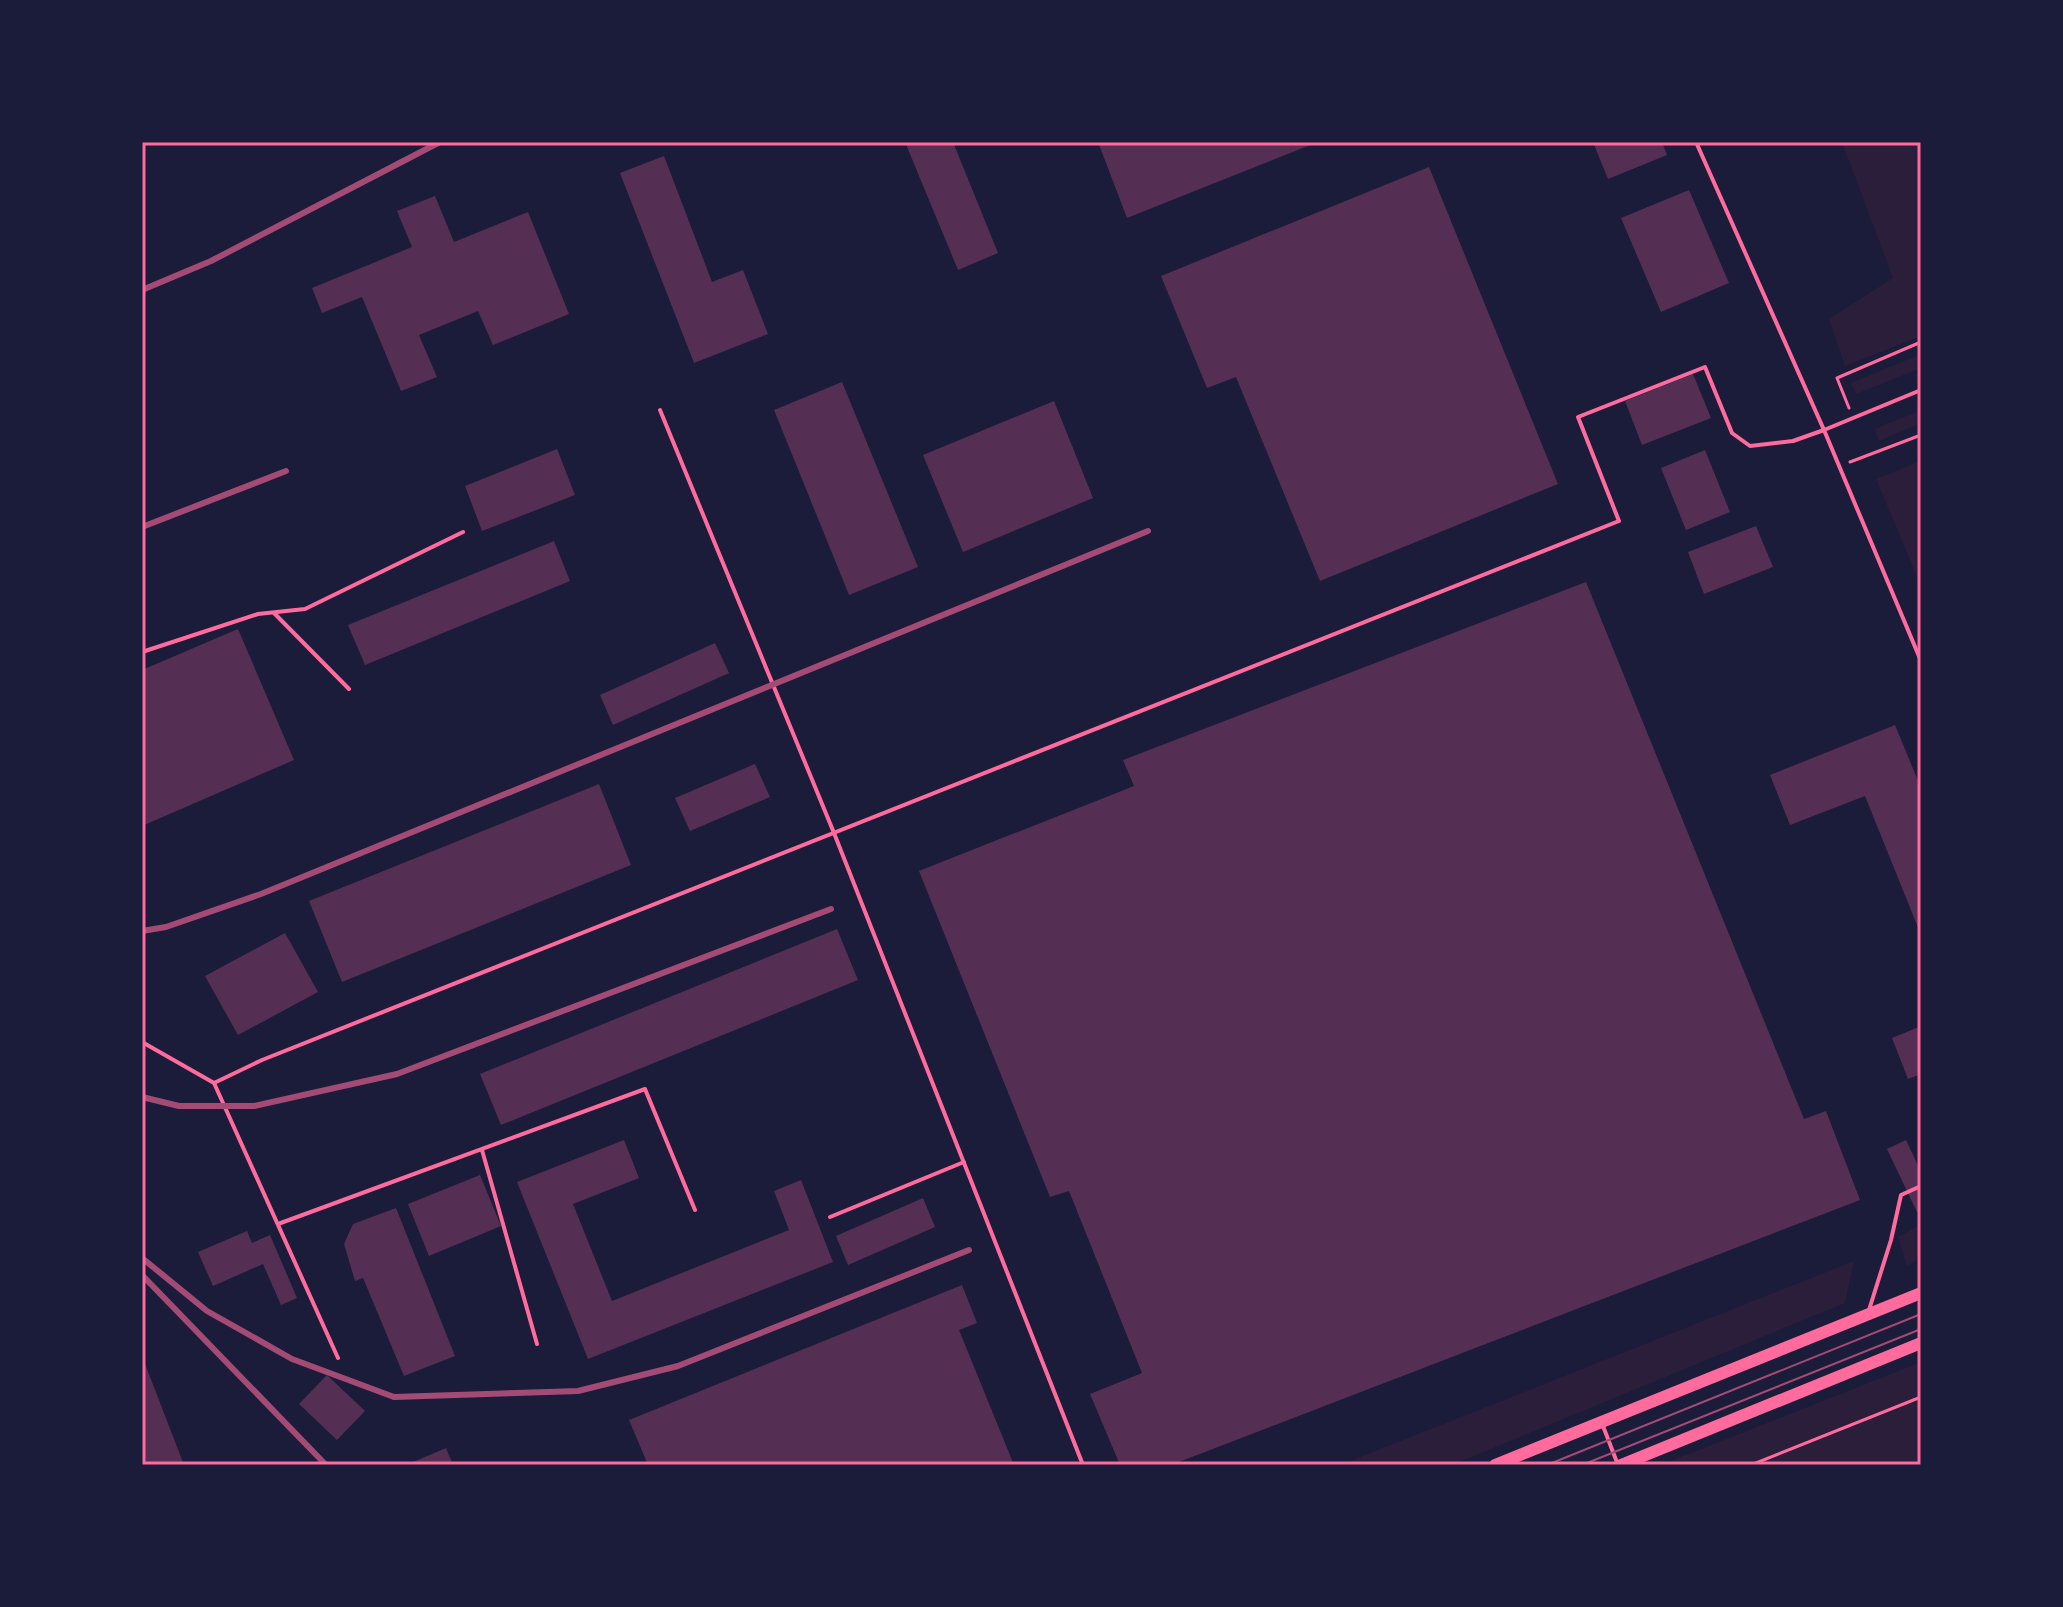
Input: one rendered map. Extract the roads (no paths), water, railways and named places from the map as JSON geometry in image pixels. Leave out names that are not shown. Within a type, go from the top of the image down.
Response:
[{"type":"highway","points":[[1495,1465],[1921,1293]]},
{"type":"highway","points":[[1620,1465],[1921,1343]]},
{"type":"lane","points":[[1696,142],[1824,430],[1921,661]]},
{"type":"lane","points":[[214,1083],[262,1060],[1619,521],[1578,417],[1705,367],[1732,433],[1750,446],[1793,441],[1921,390]]},
{"type":"lane","points":[[660,410],[834,833],[1083,1465]]},
{"type":"lane","points":[[142,652],[258,614],[305,609],[463,532]]},
{"type":"lane","points":[[274,613],[349,689]]},
{"type":"lane","points":[[142,1042],[214,1083],[338,1358]]},
{"type":"lane","points":[[278,1224],[645,1089],[695,1210]]},
{"type":"lane","points":[[482,1150],[537,1344]]},
{"type":"lane","points":[[830,1217],[964,1162]]},
{"type":"lane","points":[[1868,1314],[1901,1195],[1921,1186]]},
{"type":"lane","points":[[1601,1422],[1620,1465]]},
{"type":"tram line","points":[[1547,1465],[1921,1314]]},
{"type":"tram line","points":[[1582,1465],[1921,1329]]},
{"type":"railway","points":[[142,290],[211,261],[440,142]]},
{"type":"railway","points":[[142,527],[286,471]]},
{"type":"railway","points":[[142,931],[166,927],[261,894],[1148,531]]},
{"type":"railway","points":[[142,1097],[179,1106],[254,1106],[397,1074],[831,909]]},
{"type":"railway","points":[[142,1258],[207,1311],[292,1359],[394,1397],[578,1391],[678,1366],[969,1250]]},
{"type":"railway","points":[[142,1275],[326,1465]]}]
